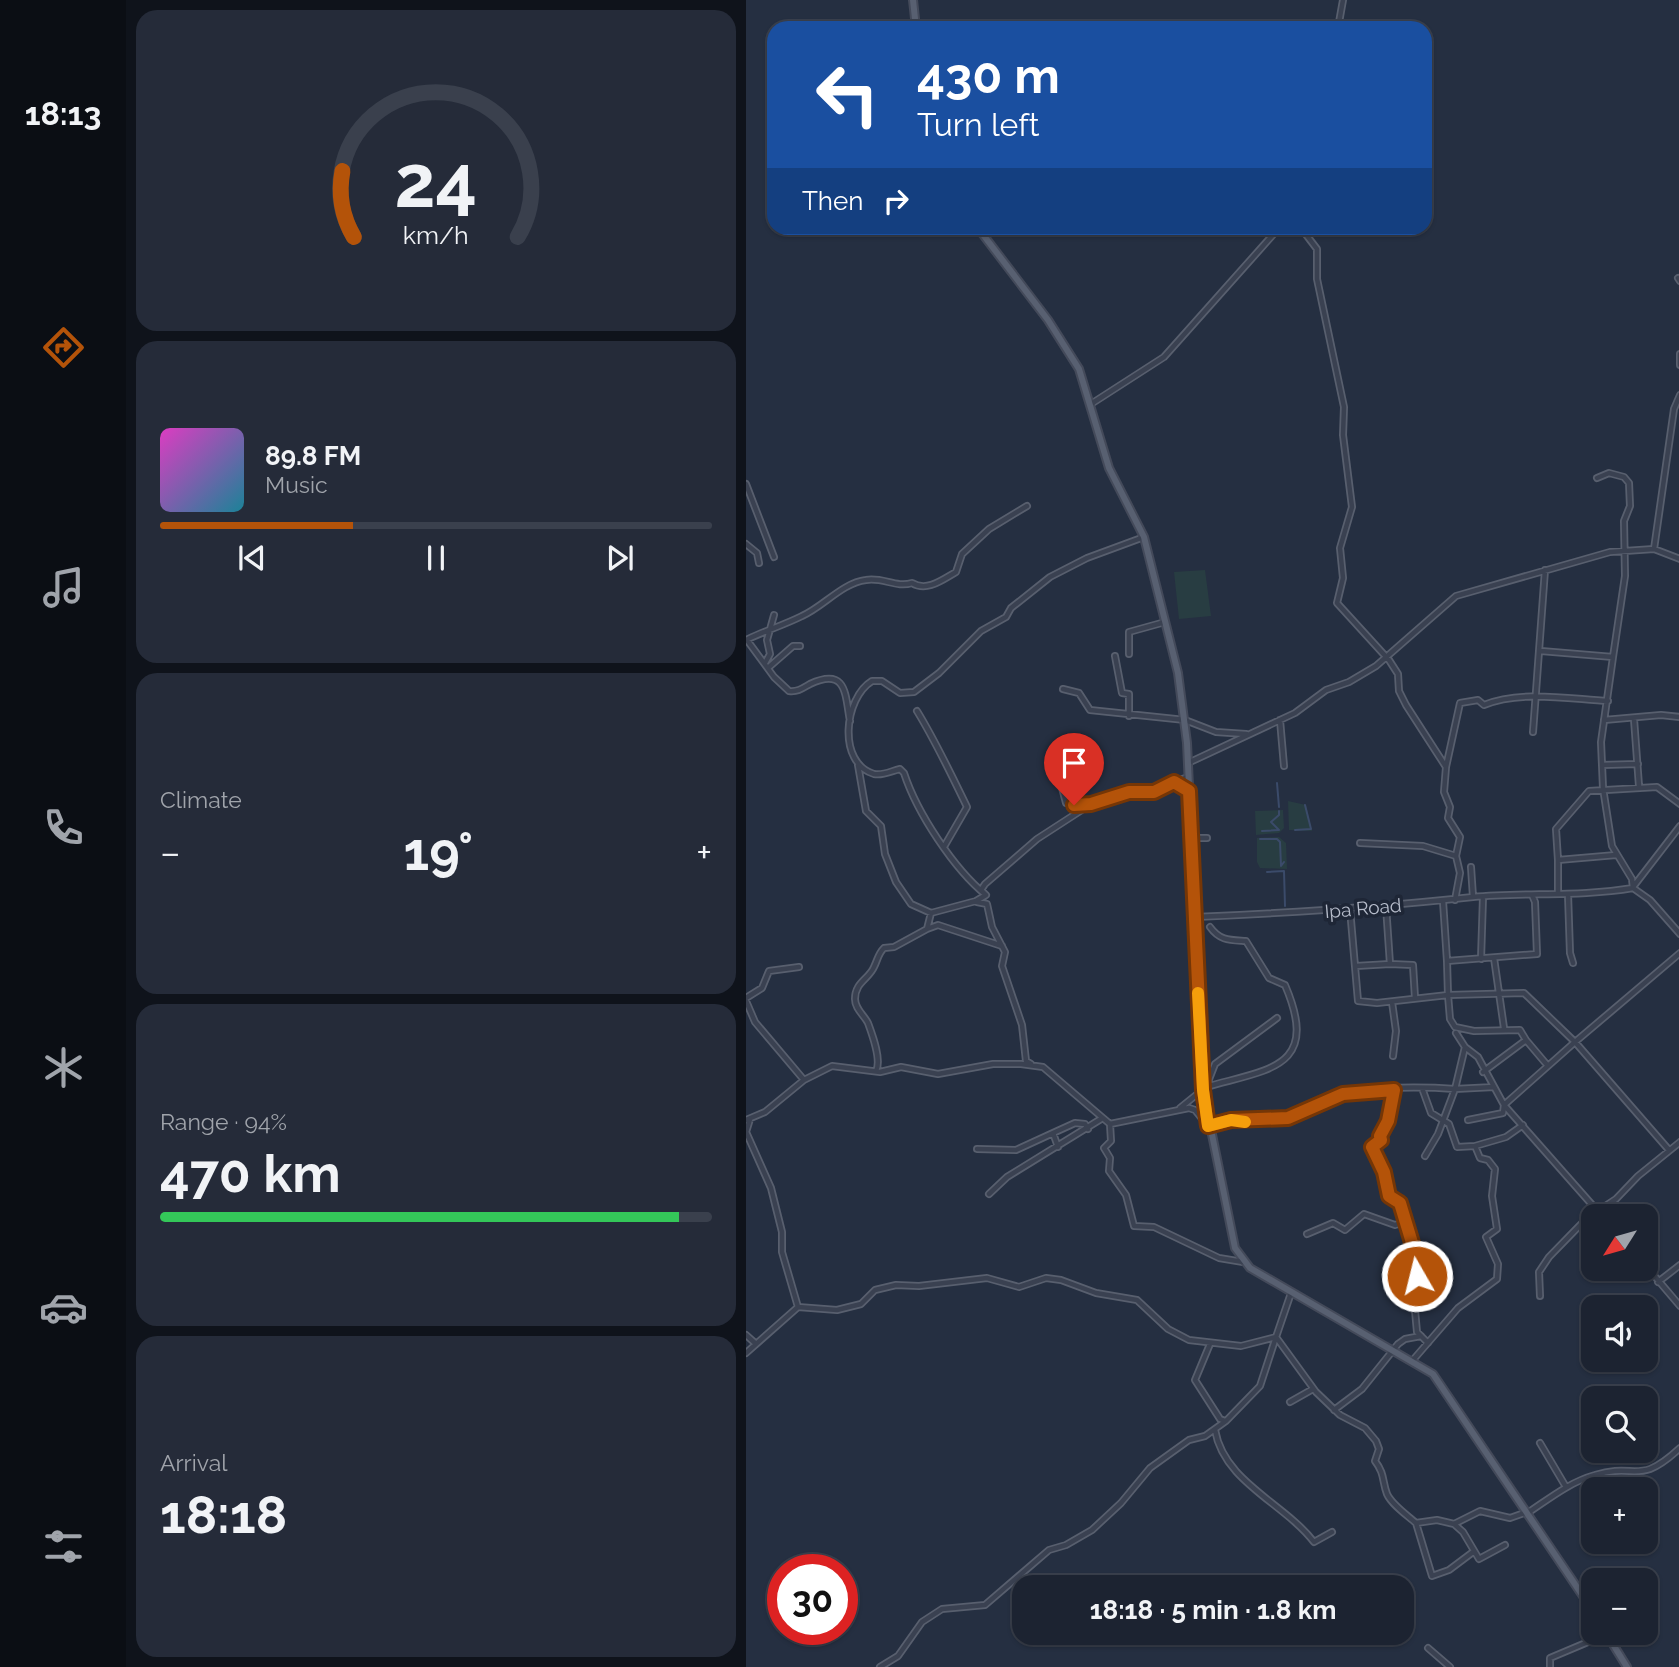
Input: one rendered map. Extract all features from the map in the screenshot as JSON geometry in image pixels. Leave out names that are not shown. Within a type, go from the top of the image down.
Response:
[{"type":"main road","points":[[913,0],[915,21]]},
{"type":"main road","points":[[983,235],[1067,346],[1091,404],[1109,468],[1144,537],[1165,622],[1182,691],[1185,720],[1204,1089],[1208,1126],[1230,1234],[1243,1262],[1291,1293],[1392,1351],[1413,1360],[1441,1384],[1581,1593]]},
{"type":"main road","points":[[1614,1645],[1627,1667]]},
{"type":"street","points":[[1339,21],[1343,0]]},
{"type":"street","points":[[1091,404],[1164,357],[1273,235]]},
{"type":"street","points":[[1306,235],[1317,249],[1317,279],[1344,407],[1343,435],[1352,507],[1340,548],[1343,578],[1337,603],[1387,657],[1398,674],[1399,691],[1406,705],[1447,766]]},
{"type":"street","points":[[1679,354],[1679,365]]},
{"type":"street","points":[[1654,549],[1672,420],[1679,395]]},
{"type":"street","points":[[1672,420],[1679,418]]},
{"type":"street","points":[[1597,478],[1609,473],[1624,477],[1629,483],[1625,576],[1604,720],[1602,765],[1607,831],[1616,855],[1632,879],[1633,888],[1650,900],[1679,934]]},
{"type":"street","points":[[746,484],[774,557]]},
{"type":"street","points":[[986,895],[976,901],[931,913],[910,904],[896,882],[885,854],[881,826],[866,811],[858,765],[850,743],[846,692],[838,681],[829,678],[790,691],[774,677],[747,639],[800,617],[849,586],[866,580],[881,578],[901,586],[912,583],[921,588],[930,587],[956,572],[960,556],[989,529],[1027,506]]},
{"type":"street","points":[[850,721],[857,694],[866,684],[882,681],[888,688],[894,686],[898,692],[914,692],[939,673],[986,627],[1002,621],[1011,608],[1050,578],[1087,558],[1144,537]]},
{"type":"street","points":[[746,544],[756,554],[759,563]]},
{"type":"street","points":[[1188,764],[1295,713],[1326,690],[1349,682],[1387,657],[1456,596],[1595,554],[1654,549],[1679,559]]},
{"type":"street","points":[[1533,732],[1545,570]]},
{"type":"street","points":[[767,665],[770,654],[769,631],[774,615]]},
{"type":"street","points":[[1129,654],[1129,632],[1165,622]]},
{"type":"street","points":[[767,665],[793,646],[800,646]]},
{"type":"street","points":[[1541,651],[1613,657]]},
{"type":"street","points":[[1115,656],[1122,693],[1129,695],[1129,716]]},
{"type":"street","points":[[1063,689],[1078,693],[1090,710],[1185,720],[1216,732],[1249,734]]},
{"type":"street","points":[[1455,900],[1460,873],[1456,856],[1460,837],[1448,818],[1450,807],[1444,792],[1460,703],[1478,700],[1484,705],[1536,697],[1608,701]]},
{"type":"street","points":[[917,711],[936,738],[944,764],[967,807],[946,845]]},
{"type":"street","points":[[1604,720],[1661,715],[1679,717]]},
{"type":"street","points":[[1634,719],[1639,786]]},
{"type":"street","points":[[1280,720],[1284,765]]},
{"type":"street","points":[[1602,765],[1638,764]]},
{"type":"street","points":[[858,765],[874,774],[886,774],[900,769],[904,773],[929,830],[946,845],[969,881],[986,895]]},
{"type":"street","points":[[1057,769],[1066,803],[1091,804]]},
{"type":"street","points":[[986,895],[981,890],[985,884],[1037,839],[1091,804],[1129,792],[1154,792],[1188,777]]},
{"type":"street","points":[[1174,782],[1189,791]]},
{"type":"street","points":[[1558,894],[1556,829],[1589,790],[1657,787],[1679,804]]},
{"type":"street","points":[[1633,888],[1679,826]]},
{"type":"street","points":[[1190,838],[1207,838]]},
{"type":"street","points":[[1360,843],[1391,843],[1441,849],[1456,856]]},
{"type":"street","points":[[1558,860],[1616,855]]},
{"type":"street","points":[[1471,867],[1473,897]]},
{"type":"street","name":"Ipa Road","points":[[1194,917],[1350,909],[1473,897],[1568,894],[1633,888]]},
{"type":"street","points":[[1568,894],[1573,963]]},
{"type":"street","points":[[1447,961],[1538,954],[1535,901],[1532,895]]},
{"type":"street","points":[[1481,959],[1483,897]]},
{"type":"street","points":[[976,901],[987,904],[992,927],[1003,946],[1005,955],[1002,966],[1022,1025],[1026,1060],[1035,1066]]},
{"type":"street","points":[[1443,901],[1450,1019],[1455,1027],[1474,1031],[1504,1028],[1520,1030],[1548,1066]]},
{"type":"street","points":[[1386,906],[1390,964]]},
{"type":"street","points":[[1350,909],[1358,1001],[1392,1002],[1448,995],[1497,995],[1515,992],[1531,998],[1575,1042],[1669,1150]]},
{"type":"street","points":[[927,929],[931,913]]},
{"type":"street","points":[[876,1071],[878,1062],[870,1032],[856,1006],[857,989],[861,981],[874,969],[876,958],[884,948],[894,947],[938,925],[1003,946]]},
{"type":"street","points":[[1175,1111],[1204,1089],[1257,1076],[1283,1061],[1291,1052],[1298,1029],[1294,1006],[1285,985],[1269,978],[1246,942],[1224,940],[1210,927]]},
{"type":"street","points":[[1468,1119],[1501,1114],[1504,1105],[1679,953]]},
{"type":"street","points":[[1494,958],[1497,995],[1502,1003],[1504,1028]]},
{"type":"street","points":[[1356,966],[1413,965],[1415,998]]},
{"type":"street","points":[[799,967],[769,971],[762,988],[746,1000],[755,1021],[804,1080]]},
{"type":"street","points":[[1392,1002],[1396,1031],[1393,1056]]},
{"type":"street","points":[[1204,1089],[1215,1064],[1277,1018]]},
{"type":"street","points":[[1456,1033],[1465,1047],[1478,1057],[1483,1072],[1504,1105],[1592,1204]]},
{"type":"street","points":[[1483,1072],[1526,1040]]},
{"type":"street","points":[[1425,1156],[1443,1122],[1455,1089],[1465,1047]]},
{"type":"street","points":[[798,1307],[784,1262],[782,1232],[772,1188],[746,1132],[748,1120],[765,1112],[804,1080],[838,1065],[876,1071],[901,1067],[938,1074],[993,1064],[1043,1067],[1110,1124],[1175,1111],[1195,1110],[1208,1126],[1231,1120],[1288,1118],[1343,1094],[1422,1088],[1494,1087]]},
{"type":"street","points":[[1422,1088],[1431,1113],[1449,1124],[1457,1147],[1475,1146],[1506,1137],[1523,1125]]},
{"type":"street","points":[[1394,1090],[1394,1100],[1380,1136],[1381,1140],[1372,1147],[1384,1172],[1388,1193],[1400,1203],[1416,1256],[1417,1280],[1413,1289],[1417,1332],[1428,1343]]},
{"type":"street","points":[[989,1194],[1007,1177],[1101,1119]]},
{"type":"street","points":[[978,1149],[1016,1150],[1075,1123],[1085,1125],[1088,1129]]},
{"type":"street","points":[[1110,1124],[1111,1141],[1104,1148],[1110,1158],[1109,1171],[1126,1195],[1134,1226],[1154,1227],[1219,1258],[1243,1262]]},
{"type":"street","points":[[1053,1133],[1058,1147]]},
{"type":"street","points":[[1607,1204],[1679,1142]]},
{"type":"street","points":[[1413,1360],[1458,1308],[1497,1279],[1498,1264],[1486,1237],[1497,1229],[1492,1196],[1495,1169],[1488,1160],[1480,1158],[1475,1146]]},
{"type":"street","points":[[1307,1234],[1333,1223],[1345,1230],[1364,1214],[1395,1225],[1405,1222]]},
{"type":"street","points":[[1540,1296],[1539,1272],[1549,1257],[1581,1226]]},
{"type":"street","points":[[1679,1265],[1658,1282],[1679,1306]]},
{"type":"street","points":[[746,1353],[798,1307],[837,1310],[862,1304],[875,1290],[895,1285],[919,1286],[987,1278],[1019,1287],[1046,1278],[1061,1280],[1096,1293],[1137,1300],[1168,1329],[1189,1340],[1241,1346],[1276,1337]]},
{"type":"street","points":[[880,1667],[898,1656],[922,1622],[942,1609],[985,1605],[1049,1550],[1066,1545],[1092,1530],[1121,1503],[1150,1468],[1189,1440],[1215,1430],[1250,1400],[1260,1386],[1291,1293]]},
{"type":"street","points":[[746,1335],[755,1343]]},
{"type":"street","points":[[1334,1410],[1362,1390],[1392,1351],[1405,1339],[1421,1336]]},
{"type":"street","points":[[1276,1337],[1313,1389],[1334,1410],[1365,1428],[1377,1441],[1379,1449],[1375,1461],[1386,1480],[1386,1492],[1416,1523],[1432,1576],[1449,1570],[1473,1552]]},
{"type":"street","points":[[1210,1344],[1195,1380],[1220,1419],[1226,1421]]},
{"type":"street","points":[[1290,1402],[1313,1389]]},
{"type":"street","points":[[1215,1430],[1217,1446],[1228,1465],[1300,1525],[1314,1542],[1332,1532]]},
{"type":"street","points":[[1540,1443],[1566,1487]]},
{"type":"street","points":[[1454,1524],[1480,1511],[1510,1518],[1528,1512],[1566,1487],[1597,1474],[1643,1473],[1657,1468],[1679,1448]]},
{"type":"street","points":[[1416,1523],[1437,1520],[1454,1524],[1463,1532],[1473,1552],[1480,1559],[1505,1545]]},
{"type":"street","points":[[1550,1667],[1548,1660],[1581,1644]]},
{"type":"street","points":[[1428,1648],[1450,1667]]},
{"type":"green space","points":[[1205,570],[1211,616],[1179,619],[1174,572]]},
{"type":"green space","points":[[1288,801],[1306,805],[1312,831],[1289,830]]},
{"type":"green space","points":[[1283,810],[1284,828],[1279,833],[1256,835],[1255,811]]},
{"type":"green space","points":[[1279,837],[1286,843],[1287,869],[1260,868],[1257,862],[1257,838]]},
{"type":"waterway","points":[[1277,783],[1279,807]]},
{"type":"waterway","points":[[1295,830],[1311,829],[1305,805]]},
{"type":"waterway","points":[[1262,831],[1279,830],[1271,822],[1279,815],[1279,811]]},
{"type":"waterway","points":[[1260,839],[1277,839],[1280,842],[1281,866],[1284,862]]},
{"type":"waterway","points":[[1267,872],[1284,871],[1285,906]]},
{"type":"slow traffic","points":[[1198,993],[1203,1090],[1208,1126],[1231,1120],[1245,1122]]},
{"type":"route","points":[[1074,805],[1091,804],[1129,792],[1154,792],[1174,782],[1189,791],[1203,1090],[1208,1126],[1231,1120],[1244,1122],[1288,1118],[1343,1094],[1394,1090],[1394,1100],[1380,1136],[1380,1143],[1372,1147],[1384,1172],[1389,1196],[1400,1203],[1412,1238],[1417,1276]]}]
